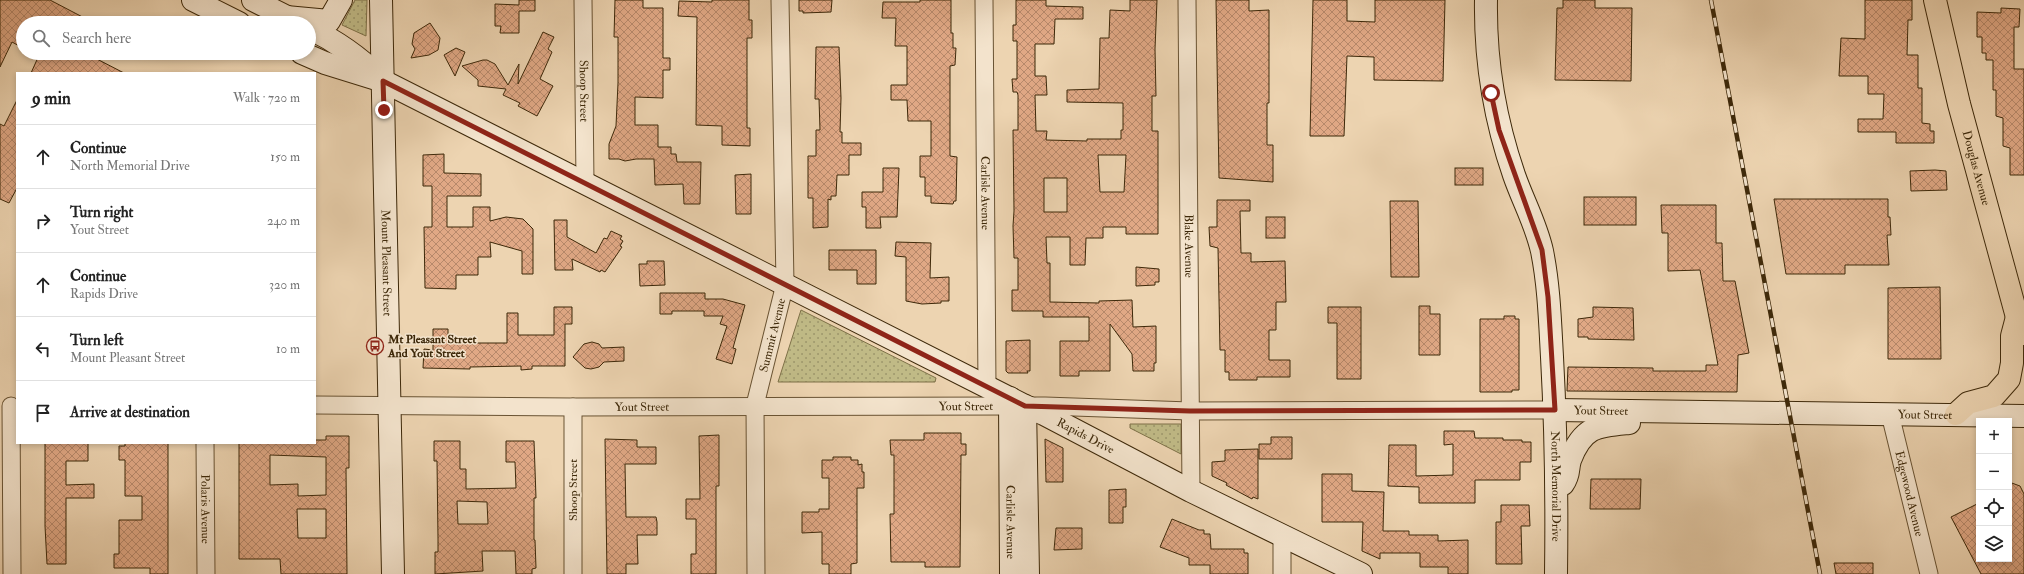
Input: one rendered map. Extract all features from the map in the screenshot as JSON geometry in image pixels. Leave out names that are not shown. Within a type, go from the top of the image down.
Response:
[{"type":"main road","name":"Douglas Avenue","points":[[1935,0],[1959,104],[2020,325]]},
{"type":"main road","points":[[1956,414],[1968,402],[1994,396],[2007,382],[2011,371],[2012,336],[2020,325]]},
{"type":"street","points":[[193,0],[225,16]]},
{"type":"street","points":[[253,0],[284,16]]},
{"type":"street","points":[[316,21],[329,21],[341,0]]},
{"type":"street","name":"Mount Pleasant Street","points":[[381,0],[393,574]]},
{"type":"street","name":"Shoop Street","points":[[583,0],[585,182]]},
{"type":"street","name":"Summit Avenue","points":[[756,574],[755,406],[785,284],[780,0]]},
{"type":"street","name":"Carlisle Avenue","points":[[984,0],[987,386]]},
{"type":"street","name":"Blake Avenue","points":[[1187,0],[1191,491]]},
{"type":"street","name":"North Memorial Drive","points":[[1486,0],[1487,57],[1491,93],[1499,130],[1514,176],[1535,227],[1546,273],[1555,410],[1558,491],[1556,574]]},
{"type":"street","name":"Rapids Drive","points":[[316,31],[336,41],[362,61],[383,81]]},
{"type":"street","name":"Rapids Drive","points":[[316,59],[383,81],[987,386],[1015,403],[1044,414],[1191,491],[1361,574]]},
{"type":"street","name":"Carlisle Avenue","points":[[1011,574],[1015,403]]},
{"type":"street","name":"Carlisle Avenue","points":[[1015,403],[1028,574]]},
{"type":"street","name":"Yout Street","points":[[316,405],[573,407],[1015,403],[1190,411],[1555,410],[2024,416]]},
{"type":"street","points":[[9,406],[12,574]]},
{"type":"street","name":"Shoop Street","points":[[572,574],[573,407]]},
{"type":"street","points":[[1558,491],[1568,477],[1570,462],[1576,449],[1592,429],[1601,425],[1631,423],[1649,412]]},
{"type":"street","name":"Edgewood Avenue","points":[[1890,414],[1930,574]]},
{"type":"street","name":"Polaris Avenue","points":[[205,444],[206,574]]},
{"type":"street","points":[[1282,536],[1282,574]]},
{"type":"shaded area","points":[[355,0],[367,0],[366,36],[342,25]]},
{"type":"shaded area","points":[[801,310],[936,378],[935,382],[778,382]]},
{"type":"shaded area","points":[[1130,424],[1181,424],[1181,454],[1130,428]]},
{"type":"building","points":[[0,0],[50,0],[81,16],[16,16],[16,44],[12,42],[0,67]]},
{"type":"building","points":[[519,0],[535,0],[535,11],[519,11],[519,33],[500,33],[501,26],[495,26],[495,4],[519,5]]},
{"type":"building","points":[[615,0],[643,0],[643,8],[663,8],[663,58],[670,58],[670,70],[663,70],[663,98],[635,97],[635,125],[658,125],[658,147],[671,147],[671,154],[676,154],[677,162],[701,162],[700,204],[684,204],[683,184],[655,185],[654,159],[636,159],[625,161],[619,159],[609,159],[609,144],[616,126],[618,83],[618,37],[614,37]]},
{"type":"building","points":[[712,0],[749,0],[749,20],[752,20],[752,38],[747,38],[747,128],[750,128],[750,146],[722,145],[722,126],[696,125],[697,17],[678,16],[679,1],[712,2]]},
{"type":"building","points":[[799,0],[832,0],[831,12],[803,13],[803,11],[799,11]]},
{"type":"building","points":[[920,0],[951,0],[951,33],[953,33],[953,48],[956,48],[955,65],[950,66],[950,156],[957,157],[956,201],[954,201],[953,204],[931,203],[931,196],[925,196],[925,177],[920,177],[920,156],[931,156],[931,121],[908,121],[907,100],[891,100],[891,85],[907,85],[907,46],[895,46],[896,18],[882,18],[883,2],[920,2]]},
{"type":"building","points":[[1016,0],[1046,0],[1046,6],[1083,7],[1083,19],[1055,19],[1054,44],[1035,44],[1035,76],[1046,76],[1047,95],[1035,95],[1036,131],[1047,131],[1046,140],[1087,141],[1087,139],[1121,139],[1121,130],[1123,130],[1123,103],[1067,102],[1067,90],[1099,89],[1100,38],[1109,38],[1110,10],[1130,11],[1130,0],[1157,0],[1155,49],[1156,96],[1152,96],[1152,131],[1158,131],[1158,234],[1126,234],[1126,227],[1103,227],[1103,238],[1086,238],[1085,265],[1070,265],[1070,237],[1046,237],[1047,263],[1050,263],[1050,302],[1099,303],[1099,301],[1132,300],[1133,327],[1156,326],[1156,363],[1154,363],[1154,371],[1133,371],[1132,354],[1110,324],[1110,371],[1079,371],[1079,376],[1060,376],[1060,341],[1089,341],[1089,317],[1043,317],[1043,311],[1012,311],[1012,290],[1018,290],[1018,258],[1014,258],[1013,226],[1013,130],[1018,130],[1018,95],[1017,92],[1013,92],[1012,79],[1017,79],[1017,41],[1013,41],[1013,25],[1016,25]],"holes":[[[1098,155],[1126,155],[1124,192],[1100,192]],[[1044,178],[1067,178],[1067,212],[1044,212]]]},
{"type":"building","points":[[1216,0],[1249,0],[1249,11],[1269,10],[1269,103],[1267,103],[1267,145],[1273,145],[1273,182],[1219,178]]},
{"type":"building","points":[[1313,0],[1347,0],[1347,21],[1375,22],[1375,0],[1445,0],[1443,81],[1374,80],[1374,57],[1347,56],[1344,136],[1310,136]]},
{"type":"building","points":[[1563,0],[1595,0],[1595,8],[1632,8],[1631,81],[1555,80],[1557,8],[1563,8]]},
{"type":"building","points":[[1865,0],[1912,0],[1912,20],[1908,20],[1907,55],[1918,55],[1918,88],[1922,88],[1922,123],[1930,124],[1930,131],[1934,131],[1934,143],[1896,143],[1896,132],[1858,132],[1858,119],[1883,119],[1884,94],[1868,94],[1868,76],[1839,76],[1841,38],[1865,39]]},
{"type":"building","points":[[2001,8],[2020,9],[2019,27],[2014,27],[2014,69],[2024,69],[2024,175],[2010,175],[2010,148],[2003,146],[2003,118],[1996,116],[1996,90],[1993,90],[1993,60],[1986,60],[1986,53],[1982,53],[1982,37],[1977,37],[1977,12],[2001,13]]},
{"type":"building","points":[[430,23],[440,38],[438,50],[429,55],[411,58],[415,49],[412,44],[414,33]]},
{"type":"building","points":[[543,32],[554,37],[548,49],[552,52],[540,79],[553,86],[537,116],[518,106],[520,103],[503,95],[506,89],[478,86],[478,80],[462,66],[487,60],[495,64],[508,85],[519,64],[518,84]]},
{"type":"building","points":[[816,47],[839,47],[841,98],[840,132],[842,132],[842,143],[861,143],[861,155],[849,155],[849,175],[837,175],[836,196],[831,196],[831,200],[828,199],[828,227],[813,228],[813,198],[808,198],[808,156],[816,156],[816,130],[820,130],[819,99],[815,99]]},
{"type":"building","points":[[456,48],[465,52],[455,76],[444,55]]},
{"type":"building","points":[[37,60],[99,60],[122,72],[31,72]]},
{"type":"building","points":[[16,102],[16,190],[9,203],[0,199],[0,124],[4,126]]},
{"type":"building","points":[[444,154],[444,173],[481,174],[481,196],[447,196],[447,227],[473,227],[473,207],[490,207],[490,221],[506,217],[523,219],[533,229],[533,274],[522,274],[522,251],[490,242],[491,257],[478,257],[478,275],[456,275],[456,289],[425,288],[424,227],[432,227],[432,186],[423,186],[423,155]]},
{"type":"building","points":[[883,168],[899,168],[897,217],[880,217],[881,228],[866,228],[866,207],[862,207],[862,192],[883,192]]},
{"type":"building","points":[[1455,168],[1483,168],[1483,185],[1455,185]]},
{"type":"building","points":[[1910,171],[1946,171],[1947,190],[1911,191]]},
{"type":"building","points":[[751,174],[751,214],[736,214],[735,175]]},
{"type":"building","points":[[1584,197],[1636,197],[1636,225],[1584,225]]},
{"type":"building","points":[[1774,199],[1888,199],[1888,217],[1890,217],[1891,235],[1887,235],[1889,265],[1845,265],[1845,274],[1786,274]]},
{"type":"building","points":[[1217,200],[1250,200],[1250,211],[1240,211],[1241,253],[1251,253],[1251,262],[1285,261],[1286,302],[1276,302],[1276,330],[1269,330],[1269,360],[1290,360],[1290,377],[1257,377],[1257,380],[1229,380],[1229,372],[1225,372],[1225,350],[1220,350],[1218,248],[1210,246],[1209,227],[1217,227]]},
{"type":"building","points":[[1390,201],[1418,201],[1419,277],[1391,277]]},
{"type":"building","points":[[1661,205],[1716,205],[1716,243],[1722,243],[1723,281],[1735,281],[1749,353],[1738,355],[1737,392],[1567,391],[1568,367],[1653,368],[1653,371],[1706,371],[1706,365],[1718,365],[1700,270],[1668,271],[1668,233],[1662,233]]},
{"type":"building","points":[[1266,217],[1285,217],[1285,238],[1266,238]]},
{"type":"building","points":[[554,220],[567,220],[567,237],[596,253],[604,238],[607,239],[611,231],[622,236],[620,239],[623,241],[620,246],[622,247],[605,272],[601,270],[600,272],[572,259],[573,270],[555,270]]},
{"type":"building","points":[[896,242],[931,243],[930,278],[949,277],[949,301],[922,304],[906,301],[906,257],[895,256]]},
{"type":"building","points":[[829,250],[876,250],[876,284],[857,284],[857,270],[829,270]]},
{"type":"building","points":[[647,261],[664,261],[665,285],[640,286],[639,264],[647,264]]},
{"type":"building","points":[[1136,267],[1159,269],[1159,282],[1155,282],[1155,285],[1136,286]]},
{"type":"building","points":[[1940,287],[1941,359],[1888,359],[1888,288]]},
{"type":"building","points":[[660,293],[705,293],[705,299],[723,299],[745,305],[733,348],[736,349],[732,364],[716,359],[727,326],[720,324],[723,316],[704,316],[704,311],[672,311],[672,314],[660,314]]},
{"type":"building","points":[[1419,306],[1430,306],[1430,314],[1440,314],[1440,355],[1419,355]]},
{"type":"building","points":[[554,307],[572,307],[572,324],[565,324],[565,366],[532,366],[532,369],[521,370],[521,366],[470,367],[470,369],[423,368],[424,349],[433,350],[433,329],[448,329],[448,343],[507,343],[507,313],[518,313],[518,335],[554,335]]},
{"type":"building","points":[[1328,307],[1361,307],[1361,379],[1337,379],[1337,323],[1328,323]]},
{"type":"building","points":[[1593,307],[1633,308],[1634,340],[1588,339],[1588,337],[1578,337],[1578,319],[1593,317]]},
{"type":"building","points":[[1504,316],[1515,316],[1515,319],[1519,319],[1519,390],[1512,390],[1512,392],[1480,392],[1480,319],[1504,319]]},
{"type":"building","points":[[1030,340],[1030,371],[1027,371],[1028,373],[1008,373],[1006,371],[1006,341]]},
{"type":"building","points":[[592,342],[599,344],[602,348],[624,347],[624,361],[604,362],[599,367],[591,369],[585,368],[573,357],[584,344]]},
{"type":"building","points":[[1444,431],[1474,431],[1475,438],[1503,438],[1503,440],[1522,440],[1522,442],[1531,442],[1531,462],[1520,462],[1520,480],[1475,480],[1475,503],[1419,503],[1419,487],[1388,486],[1389,445],[1416,445],[1416,476],[1453,475],[1453,444],[1444,445]]},
{"type":"building","points":[[924,433],[961,433],[961,444],[966,444],[966,455],[961,455],[960,567],[925,567],[925,562],[891,562],[890,514],[894,514],[894,455],[891,455],[890,440],[924,440]]},
{"type":"building","points":[[719,435],[719,486],[716,486],[716,574],[691,574],[691,554],[696,554],[696,519],[686,519],[686,499],[700,499],[699,436]]},
{"type":"building","points":[[326,436],[349,436],[349,468],[346,468],[347,574],[281,574],[280,559],[239,559],[239,444],[316,444],[316,440],[326,440]],"holes":[[[270,455],[326,457],[326,495],[298,496],[298,484],[270,485]],[[297,509],[326,509],[326,538],[298,538]]]},
{"type":"building","points":[[1271,437],[1292,437],[1292,459],[1259,459],[1259,444],[1271,444]]},
{"type":"building","points":[[605,439],[637,440],[637,447],[656,447],[656,464],[625,464],[626,517],[656,517],[657,522],[657,535],[637,535],[638,564],[626,564],[626,574],[607,574]]},
{"type":"building","points":[[1045,439],[1063,448],[1063,482],[1046,482]]},
{"type":"building","points":[[434,441],[460,441],[460,469],[466,469],[466,489],[516,488],[515,462],[506,462],[506,441],[534,441],[536,498],[534,498],[534,540],[536,568],[532,569],[532,574],[516,574],[515,551],[482,551],[483,571],[435,574],[435,552],[438,552],[438,539],[437,461],[434,461]],"holes":[[[457,501],[487,502],[488,524],[458,524]]]},
{"type":"building","points":[[45,444],[88,444],[88,461],[66,461],[66,485],[94,484],[94,498],[66,498],[66,564],[47,564],[45,526]]},
{"type":"building","points":[[125,444],[168,444],[168,574],[150,574],[150,568],[114,568],[114,554],[119,554],[119,520],[142,520],[142,496],[125,496],[125,460],[119,460],[119,446],[125,446]]},
{"type":"building","points":[[1258,449],[1258,499],[1253,497],[1252,499],[1226,485],[1227,483],[1212,476],[1212,462],[1225,461],[1225,450]]},
{"type":"building","points":[[833,457],[851,457],[851,460],[858,460],[858,465],[862,464],[862,472],[864,472],[864,488],[857,488],[857,563],[851,564],[851,574],[829,574],[829,564],[822,564],[822,532],[802,533],[802,512],[819,512],[819,509],[829,509],[829,478],[822,478],[822,460],[833,460]]},
{"type":"building","points":[[1322,474],[1352,474],[1352,491],[1384,492],[1383,531],[1409,531],[1409,535],[1438,535],[1438,541],[1468,540],[1468,574],[1448,574],[1448,567],[1420,567],[1420,553],[1380,553],[1380,559],[1362,551],[1363,522],[1322,522]]},
{"type":"building","points":[[1591,479],[1641,479],[1640,509],[1590,509]]},
{"type":"building","points":[[2012,483],[2020,486],[2024,494],[2024,574],[1981,574],[1951,517],[1976,504],[1976,562],[2012,562]]},
{"type":"building","points":[[1126,489],[1126,507],[1123,507],[1123,523],[1109,523],[1109,490]]},
{"type":"building","points":[[1501,505],[1529,505],[1530,526],[1521,526],[1522,564],[1496,564],[1496,522],[1501,522]]},
{"type":"building","points":[[1172,519],[1199,530],[1204,530],[1204,534],[1210,534],[1211,549],[1244,549],[1244,553],[1248,553],[1248,574],[1210,574],[1210,565],[1189,565],[1189,558],[1160,547]]},
{"type":"building","points":[[1056,528],[1082,528],[1082,549],[1054,550]]},
{"type":"building","points":[[1834,563],[1873,563],[1873,574],[1836,574]]},
{"type":"railway","points":[[1711,0],[1820,574]]},
{"type":"place","name":"Mt Pleasant Street And Yout Street","points":[[375,346]]},
{"type":"route","points":[[384,110],[383,81],[785,284],[802,291],[1025,406],[1190,411],[1555,410],[1548,297],[1542,250],[1535,227],[1514,176],[1499,130],[1491,93]]}]
